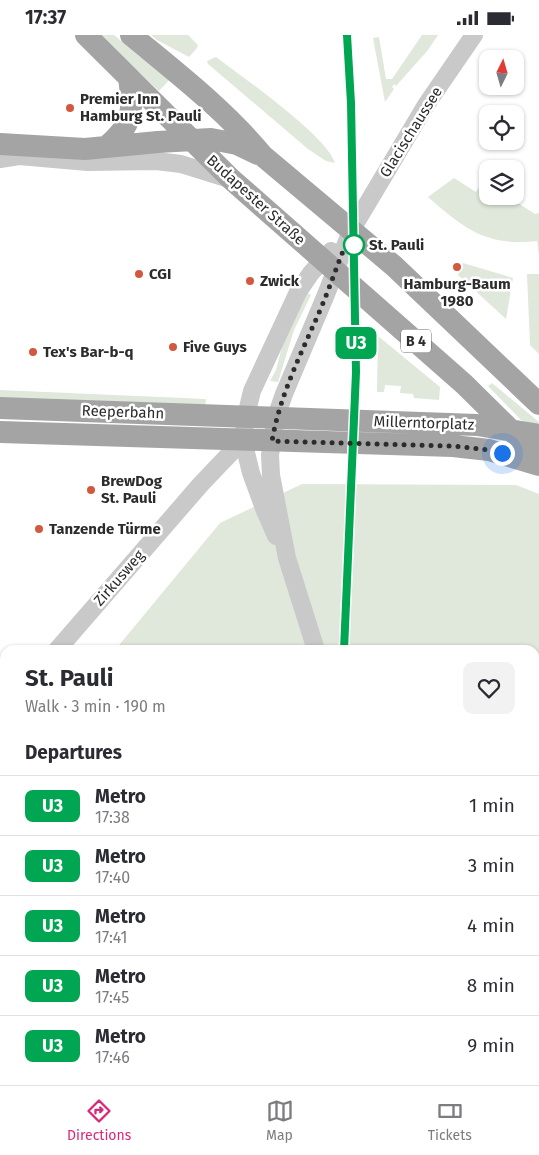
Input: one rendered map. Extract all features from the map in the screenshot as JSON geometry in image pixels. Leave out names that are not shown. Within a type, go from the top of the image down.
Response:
[{"type":"main road","name":"Budapester Straße","points":[[86,35],[231,179],[329,265]]},
{"type":"main road","name":"Budapester Straße","points":[[131,35],[221,111],[246,135],[263,156],[350,231]]},
{"type":"main road","points":[[106,147],[122,131],[132,113],[132,96],[128,78]]},
{"type":"main road","name":"Budapester Straße","points":[[190,140],[224,141],[237,144],[263,156]]},
{"type":"main road","points":[[0,144],[84,149],[190,140]]},
{"type":"main road","name":"B 4","points":[[350,231],[394,267],[539,404]]},
{"type":"main road","name":"Millerntorplatz","points":[[329,265],[464,384],[539,458]]},
{"type":"main road","name":"Reeperbahn","points":[[0,408],[246,416]]},
{"type":"main road","name":"Millerntorplatz","points":[[246,416],[477,425],[539,435]]},
{"type":"main road","name":"Reeperbahn","points":[[0,432],[243,440]]},
{"type":"main road","name":"Millerntorplatz","points":[[243,440],[465,447],[490,450],[539,465]]},
{"type":"street","name":"Glacischaussee","points":[[350,231],[426,105],[474,35]]},
{"type":"street","points":[[0,159],[19,156],[88,162],[156,161],[203,169],[231,179]]},
{"type":"street","points":[[314,645],[287,558],[271,475],[270,455],[276,417],[329,265],[350,231]]},
{"type":"street","points":[[287,558],[259,497],[243,440],[246,416],[252,391],[298,292],[329,265]]},
{"type":"street","name":"Zirkusweg","points":[[61,645],[201,484],[243,440]]},
{"type":"shaded area","points":[[100,35],[114,35],[140,57],[171,78],[159,91]]},
{"type":"shaded area","points":[[151,35],[188,35],[198,45],[189,57]]},
{"type":"shaded area","points":[[422,35],[438,35],[428,50],[396,86],[394,84],[392,87],[394,89],[385,102],[373,38],[379,37],[386,79],[392,79]]},
{"type":"shaded area","points":[[216,57],[300,122],[328,151],[335,163],[326,161],[308,149],[208,64],[207,61]]},
{"type":"shaded area","points":[[454,178],[476,192],[479,187],[479,205],[521,205],[535,214],[539,213],[539,255],[537,241],[504,241],[477,233],[453,218],[428,197]]},
{"type":"shaded area","points":[[463,263],[513,278],[506,319],[458,275]]},
{"type":"shaded area","points":[[527,274],[539,274],[539,354],[530,345]]},
{"type":"shaded area","points":[[306,292],[311,295],[294,330],[278,382],[270,381],[276,370],[284,339]]},
{"type":"shaded area","points":[[378,336],[440,387],[439,400],[414,398],[413,394],[400,393],[401,386],[385,385],[384,392],[377,392]]},
{"type":"shaded area","points":[[492,383],[539,422],[537,426],[521,420],[488,386]]},
{"type":"shaded area","points":[[0,390],[206,399],[205,406],[0,400]]},
{"type":"shaded area","points":[[302,484],[516,485],[539,494],[539,645],[119,645],[220,523]]},
{"type":"metro line","name":"U3","points":[[344,645],[356,372],[351,103],[347,35]]},
{"type":"place","name":"Premier Inn Hamburg St. Pauli","points":[[70,108]]},
{"type":"place","name":"St. Pauli","points":[[354,245]]},
{"type":"place","name":"Hamburg-Baum 1980","points":[[457,267]]},
{"type":"place","name":"CGI","points":[[139,274]]},
{"type":"place","name":"Zwick","points":[[250,281]]},
{"type":"place","name":"Five Guys","points":[[173,347]]},
{"type":"place","name":"Tex's Bar-b-q","points":[[33,352]]},
{"type":"place","name":"BrewDog St. Pauli","points":[[91,490]]},
{"type":"place","name":"Tanzende Türme","points":[[39,529]]},
{"type":"route","points":[[354,245],[346,244],[284,394],[276,417],[272,441],[453,446],[502,453]]}]
